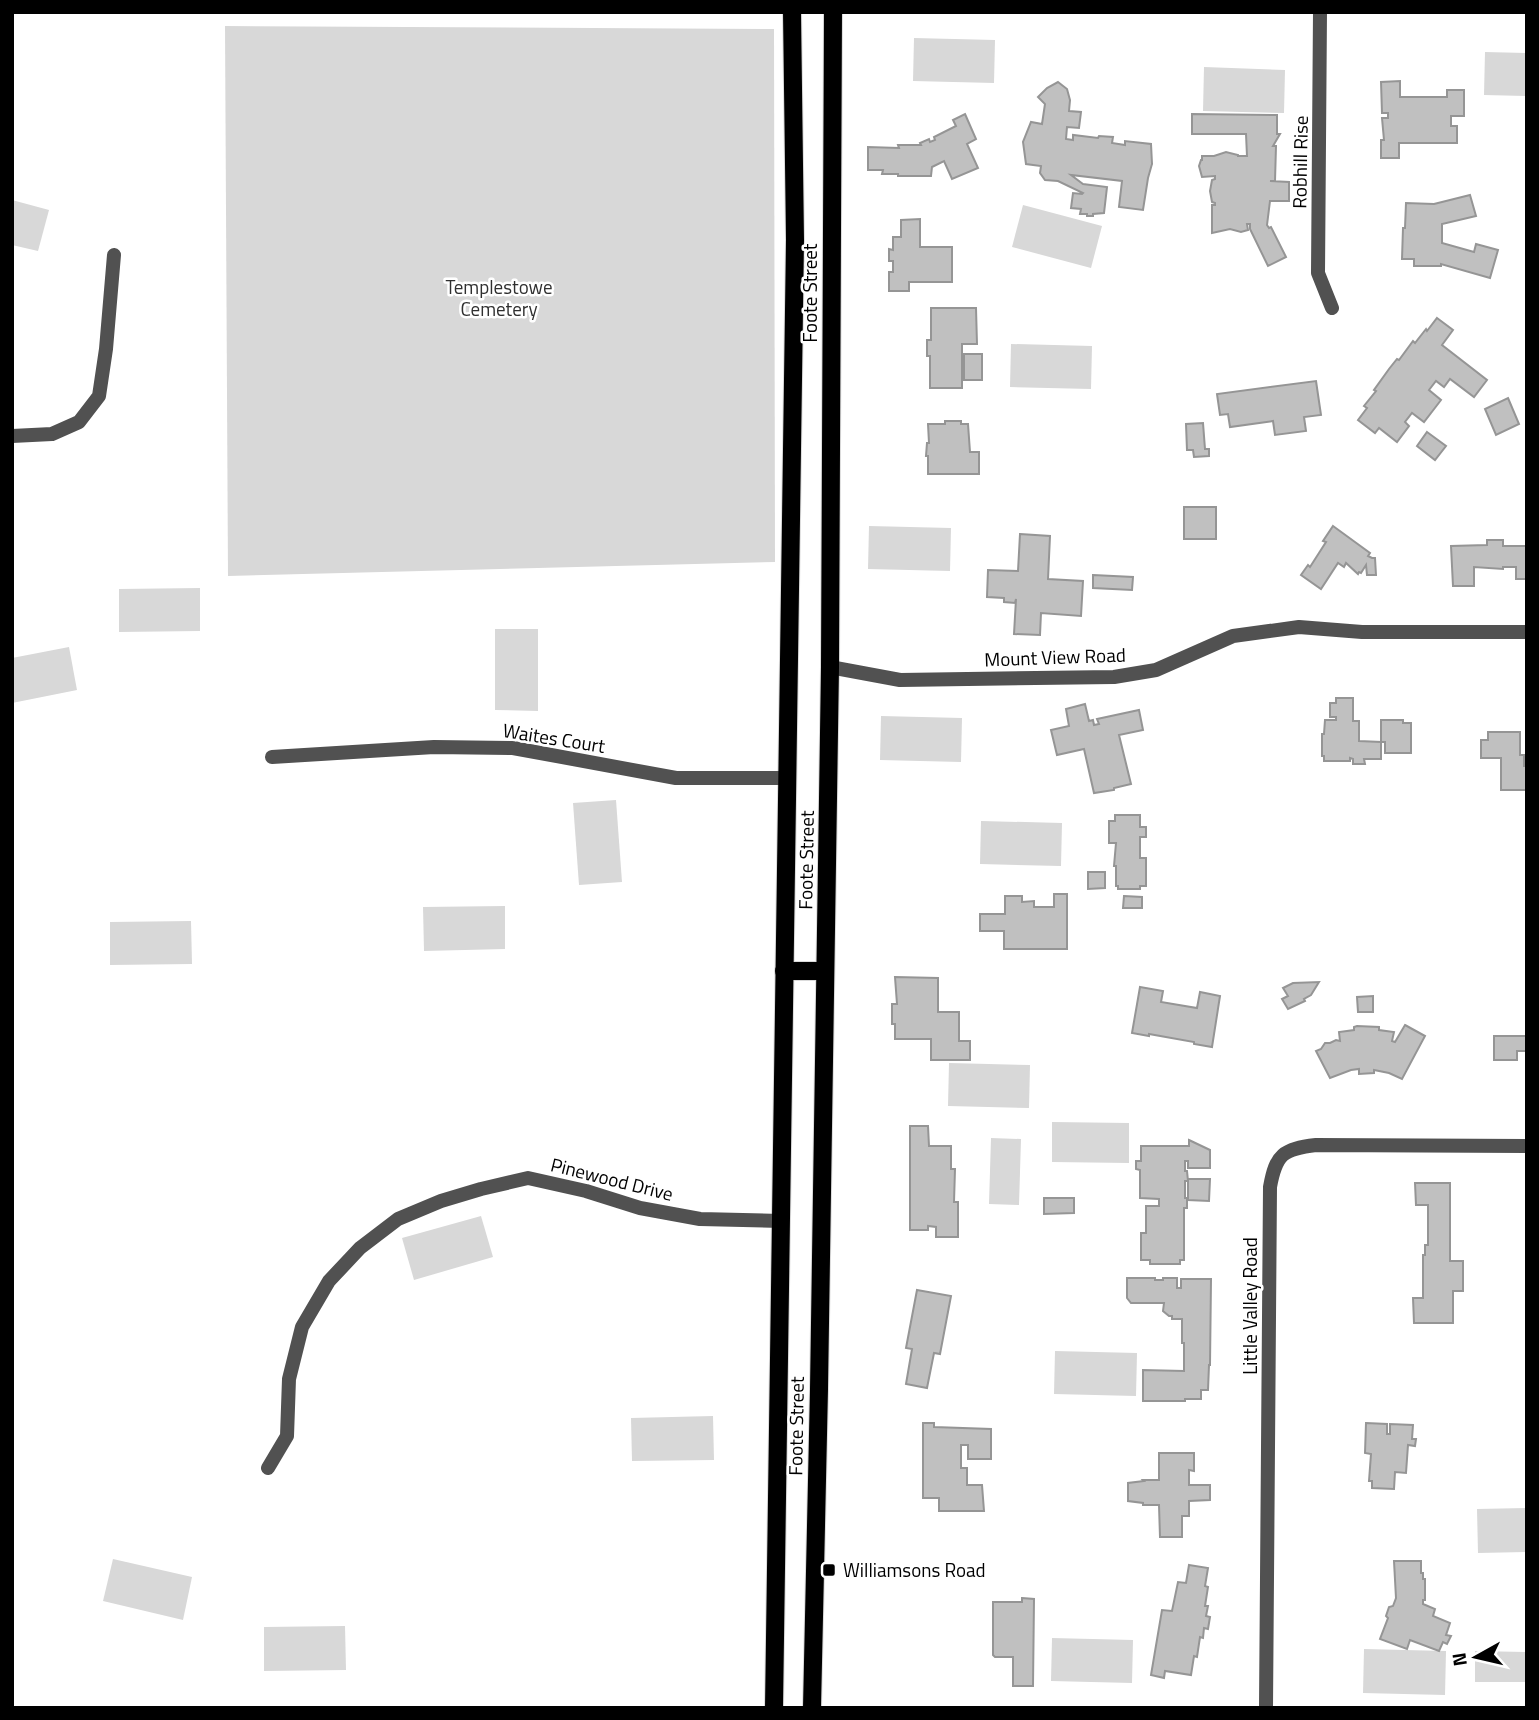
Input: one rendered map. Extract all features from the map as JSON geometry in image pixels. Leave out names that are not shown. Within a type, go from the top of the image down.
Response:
[{"type":"main road","name":"Foote Street","points":[[774,1708],[795,240],[792,12]]},
{"type":"main road","name":"Foote Street","points":[[812,1708],[830,667],[833,12]]},
{"type":"main road","points":[[784,971],[825,971]]},
{"type":"street","name":"Robhill Rise","points":[[1320,12],[1318,273],[1332,308]]},
{"type":"street","points":[[12,436],[52,434],[79,422],[99,396],[114,256]]},
{"type":"street","name":"Mount View Road","points":[[830,667],[900,680],[1114,677],[1156,670],[1233,636],[1299,626],[1362,632],[1527,632]]},
{"type":"street","name":"Waites Court","points":[[272,757],[434,747],[513,748],[676,778],[787,778]]},
{"type":"street","name":"Little Valley Road","points":[[1266,1708],[1270,1187],[1276,1162],[1289,1150],[1316,1145],[1527,1146]]},
{"type":"street","name":"Pinewood Drive","points":[[268,1468],[286,1436],[289,1379],[302,1327],[329,1281],[360,1248],[398,1219],[441,1201],[528,1178],[586,1191],[640,1208],[700,1219],[780,1221]]},
{"type":"green space","name":"Templestowe Cemetery","points":[[225,26],[774,29],[775,562],[228,576]]},
{"type":"green space","points":[[914,38],[995,40],[994,83],[913,81]]},
{"type":"green space","points":[[1485,52],[1527,53],[1527,96],[1484,95]]},
{"type":"green space","points":[[1204,67],[1285,70],[1284,113],[1203,111]]},
{"type":"green space","points":[[12,200],[49,210],[38,251],[12,245]]},
{"type":"green space","points":[[1023,205],[1102,226],[1091,268],[1012,247]]},
{"type":"green space","points":[[1011,344],[1092,346],[1091,389],[1010,387]]},
{"type":"green space","points":[[869,526],[951,528],[950,571],[868,569]]},
{"type":"green space","points":[[200,588],[200,631],[119,632],[119,589]]},
{"type":"green space","points":[[495,629],[538,629],[538,711],[495,710]]},
{"type":"green space","points":[[69,647],[77,690],[12,703],[12,658]]},
{"type":"green space","points":[[881,716],[962,718],[961,762],[880,760]]},
{"type":"green space","points":[[616,800],[622,882],[579,885],[573,803]]},
{"type":"green space","points":[[981,821],[1062,823],[1061,866],[980,864]]},
{"type":"green space","points":[[505,906],[505,949],[424,951],[423,907]]},
{"type":"green space","points":[[191,921],[192,964],[110,965],[110,922]]},
{"type":"green space","points":[[949,1063],[1030,1065],[1029,1108],[948,1106]]},
{"type":"green space","points":[[1052,1122],[1129,1123],[1129,1163],[1052,1162]]},
{"type":"green space","points":[[991,1138],[1021,1139],[1019,1205],[989,1204]]},
{"type":"green space","points":[[481,1216],[493,1257],[414,1280],[402,1238]]},
{"type":"green space","points":[[1055,1351],[1137,1353],[1136,1396],[1054,1394]]},
{"type":"green space","points":[[713,1416],[714,1460],[632,1461],[631,1418]]},
{"type":"green space","points":[[1527,1508],[1527,1552],[1478,1553],[1477,1509]]},
{"type":"green space","points":[[113,1559],[192,1577],[183,1620],[103,1601]]},
{"type":"green space","points":[[345,1626],[346,1670],[264,1671],[264,1627]]},
{"type":"green space","points":[[1052,1638],[1133,1640],[1132,1683],[1051,1681]]},
{"type":"green space","points":[[1364,1649],[1446,1651],[1445,1695],[1363,1693]]},
{"type":"green space","points":[[1475,1651],[1527,1652],[1527,1682],[1475,1682]]},
{"type":"building","points":[[1400,81],[1400,97],[1447,97],[1447,90],[1464,90],[1464,116],[1451,116],[1451,126],[1457,126],[1457,143],[1399,143],[1399,158],[1381,158],[1381,140],[1384,140],[1382,118],[1388,118],[1388,113],[1382,113],[1381,82]]},
{"type":"building","points":[[1058,82],[1067,89],[1069,111],[1081,112],[1079,128],[1067,127],[1066,139],[1073,140],[1073,135],[1099,136],[1113,137],[1112,143],[1125,145],[1125,141],[1151,144],[1152,164],[1143,210],[1119,207],[1122,181],[1071,175],[1083,184],[1107,187],[1104,213],[1093,216],[1080,214],[1081,209],[1071,208],[1073,193],[1083,193],[1058,181],[1045,180],[1040,173],[1041,166],[1026,164],[1023,142],[1031,122],[1042,124],[1045,104],[1038,97]]},
{"type":"building","points":[[965,114],[976,139],[967,144],[978,168],[952,179],[944,161],[932,167],[931,176],[898,176],[882,174],[883,170],[868,170],[868,147],[899,148],[898,145],[921,145],[920,143],[929,139],[930,142],[935,140],[934,137],[956,126],[953,120]]},
{"type":"building","points":[[1192,114],[1277,115],[1277,134],[1280,134],[1273,146],[1276,146],[1275,181],[1270,181],[1289,182],[1289,201],[1270,201],[1267,225],[1271,227],[1286,257],[1268,266],[1250,224],[1247,224],[1248,230],[1241,232],[1230,229],[1212,233],[1212,205],[1215,203],[1212,202],[1210,191],[1215,176],[1202,177],[1199,166],[1202,156],[1226,152],[1247,156],[1246,134],[1192,134]]},
{"type":"building","points":[[1470,195],[1476,216],[1442,224],[1442,243],[1474,252],[1476,244],[1498,250],[1490,278],[1441,264],[1414,266],[1414,259],[1402,259],[1406,203],[1434,204]]},
{"type":"building","points":[[920,219],[920,247],[952,247],[952,282],[909,282],[909,291],[889,291],[889,272],[893,272],[893,261],[889,261],[889,249],[893,250],[893,237],[901,237],[901,220]]},
{"type":"building","points":[[931,308],[976,308],[977,344],[962,344],[962,388],[930,388],[927,340],[931,340]]},
{"type":"building","points":[[1437,318],[1453,330],[1442,345],[1487,380],[1474,397],[1450,379],[1444,387],[1436,381],[1429,390],[1441,400],[1424,422],[1412,413],[1405,422],[1409,426],[1397,442],[1379,428],[1375,433],[1358,420],[1367,408],[1364,406],[1397,359],[1399,360],[1413,341],[1415,343]]},
{"type":"building","points":[[964,354],[982,354],[982,380],[964,380]]},
{"type":"building","points":[[1316,381],[1321,415],[1304,417],[1306,431],[1275,435],[1273,421],[1230,427],[1228,414],[1220,415],[1217,394]]},
{"type":"building","points":[[1508,398],[1519,424],[1496,435],[1485,409]]},
{"type":"building","points":[[945,421],[968,424],[970,452],[979,452],[979,474],[928,474],[928,424],[945,424]]},
{"type":"building","points":[[1203,423],[1205,449],[1209,449],[1209,456],[1194,457],[1193,450],[1187,450],[1186,424]]},
{"type":"building","points":[[1427,432],[1446,446],[1435,460],[1417,446]]},
{"type":"building","points":[[1184,507],[1216,507],[1216,539],[1184,539]]},
{"type":"building","points":[[1333,526],[1370,553],[1368,556],[1375,558],[1376,575],[1367,575],[1366,565],[1358,574],[1346,563],[1344,567],[1338,563],[1321,589],[1301,575],[1308,565],[1310,567]]},
{"type":"building","points":[[1020,534],[1050,536],[1048,579],[1083,581],[1081,616],[1041,613],[1040,635],[1014,634],[1016,599],[1015,603],[1004,602],[1004,598],[987,597],[988,570],[1018,571]]},
{"type":"building","points":[[1487,540],[1503,540],[1503,546],[1527,546],[1527,579],[1516,579],[1516,567],[1474,567],[1474,586],[1453,586],[1451,546],[1487,545]]},
{"type":"building","points":[[1093,575],[1133,577],[1132,590],[1093,588]]},
{"type":"building","points":[[1336,698],[1353,698],[1353,721],[1359,721],[1359,741],[1381,742],[1381,759],[1364,759],[1365,764],[1353,764],[1353,759],[1350,758],[1350,761],[1324,761],[1322,734],[1325,720],[1336,720],[1336,717],[1330,717],[1330,703],[1336,703]]},
{"type":"building","points":[[1085,704],[1089,721],[1093,720],[1094,725],[1099,724],[1097,719],[1139,710],[1143,730],[1119,735],[1131,784],[1094,793],[1084,749],[1057,755],[1051,730],[1069,726],[1066,709]]},
{"type":"building","points":[[1381,720],[1403,720],[1403,723],[1411,723],[1411,753],[1385,753],[1385,742],[1381,742]]},
{"type":"building","points":[[1488,732],[1520,732],[1520,755],[1524,755],[1524,766],[1527,766],[1527,790],[1501,790],[1501,758],[1481,758],[1481,740],[1488,740]]},
{"type":"building","points":[[1115,815],[1140,815],[1140,827],[1146,827],[1146,837],[1140,837],[1140,858],[1146,858],[1146,886],[1140,886],[1140,889],[1118,889],[1116,886],[1116,843],[1109,843],[1109,821],[1115,821]]},
{"type":"building","points":[[1088,872],[1105,872],[1105,888],[1088,889]]},
{"type":"building","points":[[1054,894],[1067,894],[1067,949],[1004,949],[1004,931],[980,931],[980,914],[1005,914],[1005,896],[1022,896],[1022,902],[1034,901],[1034,907],[1054,907]]},
{"type":"building","points":[[1124,896],[1142,897],[1142,908],[1123,908]]},
{"type":"building","points":[[895,977],[938,978],[938,1012],[959,1012],[959,1041],[970,1041],[970,1060],[931,1060],[931,1039],[895,1039],[892,1004],[897,1004]]},
{"type":"building","points":[[1319,982],[1305,1001],[1288,1009],[1282,999],[1288,996],[1283,988],[1293,983]]},
{"type":"building","points":[[1140,987],[1163,991],[1161,1002],[1197,1008],[1200,992],[1220,996],[1212,1047],[1132,1033]]},
{"type":"building","points":[[1373,996],[1373,1012],[1358,1012],[1357,997]]},
{"type":"building","points":[[1405,1025],[1425,1036],[1402,1079],[1374,1070],[1374,1073],[1359,1074],[1359,1069],[1330,1078],[1316,1051],[1325,1043],[1340,1041],[1339,1032],[1354,1030],[1357,1026],[1379,1027],[1379,1030],[1394,1032],[1392,1041],[1395,1042]]},
{"type":"building","points":[[1494,1036],[1527,1036],[1527,1051],[1517,1051],[1517,1060],[1494,1060]]},
{"type":"building","points":[[910,1126],[928,1126],[929,1146],[951,1146],[951,1169],[955,1169],[954,1202],[958,1202],[958,1237],[936,1237],[936,1227],[910,1230]]},
{"type":"building","points":[[1189,1140],[1210,1150],[1210,1168],[1188,1168],[1188,1161],[1185,1161],[1188,1181],[1185,1181],[1187,1208],[1184,1208],[1184,1260],[1180,1260],[1180,1264],[1150,1264],[1150,1260],[1141,1260],[1141,1233],[1146,1233],[1146,1206],[1159,1206],[1159,1199],[1140,1198],[1140,1170],[1136,1169],[1136,1161],[1141,1161],[1141,1146],[1189,1146]]},
{"type":"building","points":[[1188,1179],[1210,1179],[1209,1201],[1188,1200]]},
{"type":"building","points":[[1415,1183],[1450,1183],[1450,1261],[1463,1261],[1463,1291],[1453,1291],[1453,1323],[1414,1323],[1413,1298],[1423,1298],[1423,1255],[1425,1245],[1428,1245],[1428,1205],[1416,1205]]},
{"type":"building","points":[[1044,1198],[1074,1198],[1074,1213],[1044,1214]]},
{"type":"building","points":[[1127,1278],[1177,1278],[1177,1288],[1181,1288],[1181,1279],[1211,1279],[1208,1390],[1201,1390],[1201,1399],[1143,1401],[1143,1370],[1184,1371],[1182,1319],[1172,1319],[1172,1316],[1163,1311],[1164,1303],[1131,1303],[1127,1298]]},
{"type":"building","points":[[917,1290],[951,1296],[940,1354],[934,1353],[927,1388],[906,1384],[912,1349],[906,1348]]},
{"type":"building","points":[[923,1423],[934,1423],[934,1427],[991,1429],[991,1459],[968,1459],[968,1445],[961,1445],[961,1468],[967,1468],[967,1485],[982,1485],[984,1511],[939,1511],[939,1498],[923,1498]]},
{"type":"building","points":[[1366,1423],[1387,1424],[1387,1434],[1390,1434],[1390,1424],[1413,1425],[1412,1439],[1416,1439],[1415,1446],[1408,1445],[1406,1473],[1395,1472],[1394,1489],[1372,1488],[1372,1481],[1369,1481],[1371,1454],[1365,1453]]},
{"type":"building","points":[[1159,1453],[1194,1453],[1194,1471],[1189,1470],[1189,1485],[1210,1485],[1210,1500],[1189,1501],[1189,1516],[1182,1516],[1182,1537],[1160,1537],[1159,1505],[1128,1501],[1128,1483],[1159,1480]]},
{"type":"building","points":[[1394,1561],[1421,1561],[1421,1573],[1425,1579],[1423,1604],[1435,1609],[1433,1616],[1450,1623],[1446,1635],[1451,1636],[1447,1644],[1443,1642],[1439,1651],[1410,1640],[1407,1649],[1380,1639],[1389,1607],[1393,1606],[1396,1598]]},
{"type":"building","points":[[1189,1565],[1208,1568],[1205,1606],[1208,1606],[1206,1616],[1210,1617],[1208,1629],[1204,1628],[1203,1638],[1200,1637],[1191,1675],[1165,1671],[1164,1678],[1151,1675],[1162,1610],[1172,1611],[1178,1582],[1186,1583]]},
{"type":"building","points":[[1022,1598],[1034,1599],[1033,1686],[1013,1686],[1013,1657],[993,1655],[993,1602],[1022,1602]]},
{"type":"place","name":"Williamsons Road","points":[[829,1570]]}]
